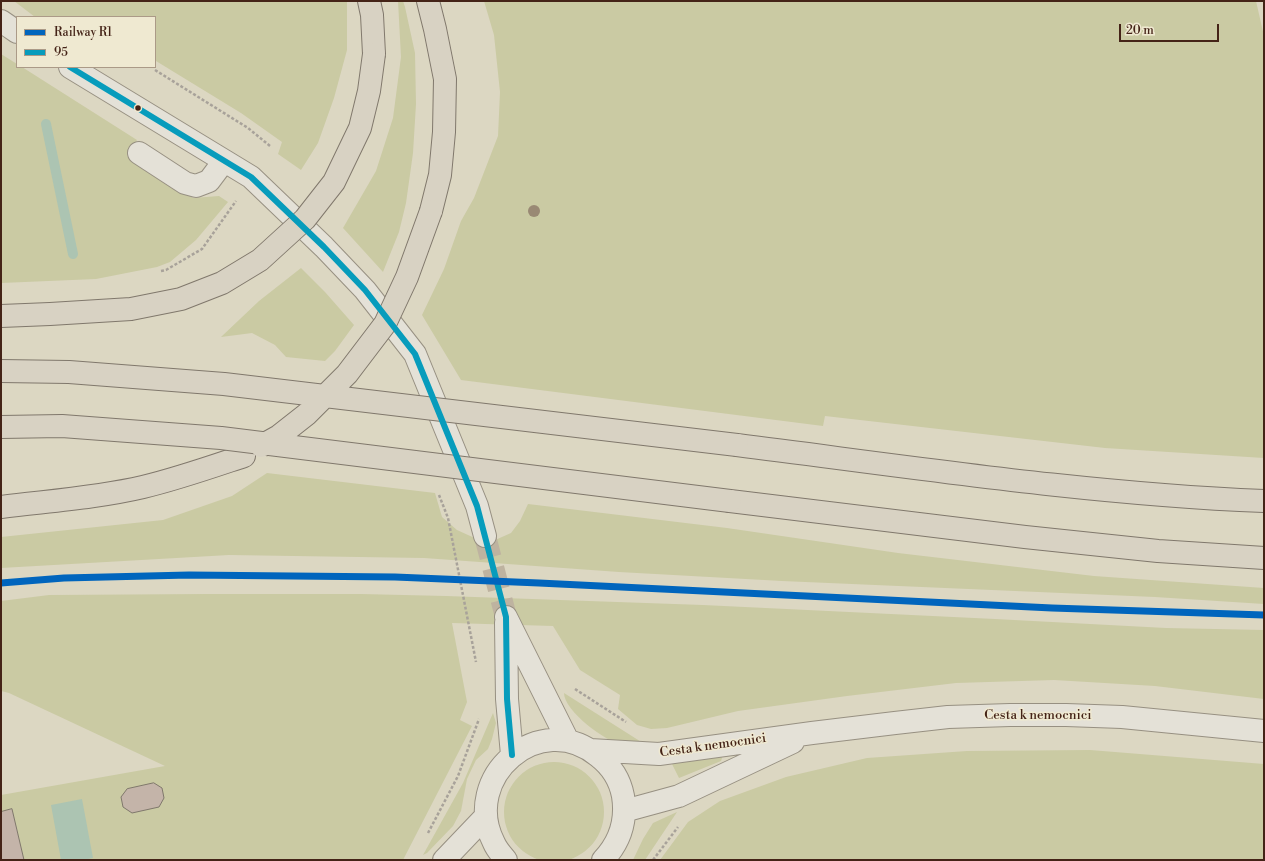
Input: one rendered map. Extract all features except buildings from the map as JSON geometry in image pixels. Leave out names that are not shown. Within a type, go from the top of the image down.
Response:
[{"type":"highway","points":[[1,316],[131,309],[181,299],[222,283],[260,260],[306,219],[334,182],[360,128],[369,91],[374,54],[372,15],[369,1]]},
{"type":"highway","points":[[1,507],[72,499],[142,487],[195,473],[244,456],[279,436],[307,414],[347,374],[385,324],[407,277],[431,211],[440,175],[444,132],[445,79],[428,1]]},
{"type":"highway","points":[[1,372],[69,372],[224,384],[738,445],[1026,482],[1133,493],[1264,501]]},
{"type":"highway","points":[[1,427],[62,426],[221,438],[1026,537],[1158,551],[1264,558]]},
{"type":"street","points":[[1,21],[16,31]]},
{"type":"street","points":[[72,68],[251,177],[324,247],[365,290],[415,354],[477,506],[485,536]]},
{"type":"street","points":[[139,153],[186,183],[196,186],[209,181],[224,161]]},
{"type":"street","points":[[512,755],[507,699],[506,617],[568,741]]},
{"type":"street","name":"Cesta k nemocnici","points":[[590,750],[659,754],[812,733],[948,717],[1066,715],[1122,718],[1264,731]]},
{"type":"street","name":"Cesta k nemocnici","points":[[624,811],[679,796],[812,733]]},
{"type":"street","name":"Cesta k nemocnici","points":[[506,860],[491,838],[486,816],[486,799],[491,782],[500,768],[512,755],[524,747],[538,742],[553,740],[568,741],[590,750],[604,761],[612,770],[622,791],[624,811],[622,828],[618,839],[603,860]]},
{"type":"street","points":[[444,860],[486,816]]},
{"type":"path","points":[[155,70],[248,128],[270,146]]},
{"type":"path","points":[[158,272],[166,270],[202,249],[236,200],[242,206]]},
{"type":"path","points":[[437,489],[448,518],[477,666]]},
{"type":"path","points":[[572,687],[631,725]]},
{"type":"path","points":[[424,839],[458,776],[482,712]]},
{"type":"path","points":[[653,860],[678,826]]},
{"type":"shaded area","points":[[14,1],[347,1],[347,50],[334,98],[318,143],[301,170],[278,154],[282,142],[241,113],[156,61],[156,16],[34,16]]},
{"type":"shaded area","points":[[398,1],[403,1],[405,7],[415,53],[416,104],[413,153],[406,203],[399,232],[383,272],[343,228],[376,171],[393,118],[401,57]]},
{"type":"shaded area","points":[[484,1],[1256,1],[1264,36],[1264,458],[1105,448],[825,416],[823,426],[461,380],[422,315],[444,269],[461,221],[474,198],[498,136],[500,92],[494,35]]},
{"type":"shaded area","points":[[1,54],[16,63],[16,68],[24,68],[137,140],[127,156],[193,198],[219,196],[228,202],[196,240],[170,262],[157,267],[96,279],[1,283]]},
{"type":"shaded area","points":[[301,268],[325,292],[354,325],[335,351],[325,361],[286,357],[275,345],[252,333],[221,337],[259,301]]},
{"type":"shaded area","points":[[267,473],[435,493],[442,517],[457,530],[479,540],[493,541],[511,533],[520,521],[528,504],[727,528],[898,553],[1094,576],[1264,588],[1264,604],[1155,597],[782,581],[619,572],[424,558],[229,555],[1,568],[1,537],[163,520],[232,496]]},
{"type":"shaded area","points":[[361,594],[446,596],[703,605],[1166,628],[1264,630],[1264,699],[1155,686],[1054,680],[956,683],[738,711],[667,728],[651,729],[637,725],[618,709],[620,695],[580,670],[553,626],[452,623],[467,702],[460,720],[472,726],[403,860],[1,860],[1,795],[165,766],[9,693],[1,691],[1,601],[49,595]]},
{"type":"shaded area","points":[[564,693],[646,745],[623,745],[616,743],[597,732],[578,717],[566,700]]},
{"type":"shaded area","points":[[493,713],[496,723],[492,739],[488,749],[476,760],[467,779],[461,811],[453,826],[427,853],[423,855],[463,783]]},
{"type":"shaded area","points":[[1090,750],[1264,764],[1264,860],[660,860],[688,822],[720,801],[786,777],[867,758],[967,751]]},
{"type":"shaded area","points":[[717,752],[720,753],[722,758],[721,761],[679,778],[672,764]]},
{"type":"shaded area","points":[[554,762],[573,766],[590,776],[600,793],[604,812],[600,831],[590,848],[573,858],[554,862],[535,858],[518,848],[508,831],[504,812],[508,793],[518,776],[535,766]]},
{"type":"shaded area","points":[[82,799],[93,858],[83,860],[61,860],[51,805]]},
{"type":"shaded area","points":[[677,812],[645,860],[633,860],[653,823]]},
{"type":"waterway","points":[[46,124],[73,254]]},
{"type":"tunnel","points":[[485,536],[506,617]]},
{"type":"rail line","name":"R1","points":[[1,583],[64,578],[189,575],[395,577],[1052,608],[1264,615]]},
{"type":"transit line","name":"95","points":[[72,68],[251,177],[324,247],[365,290],[415,354],[477,506],[506,617],[507,699],[512,755]]}]
